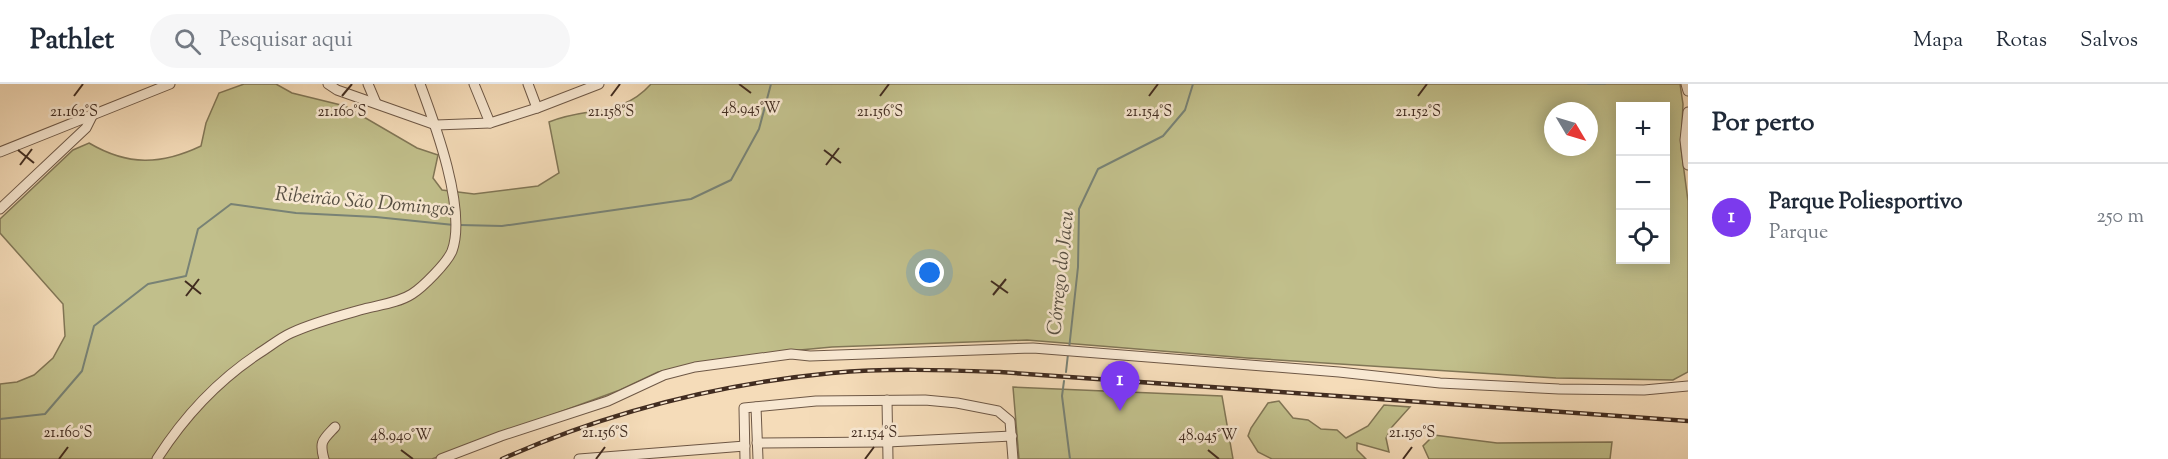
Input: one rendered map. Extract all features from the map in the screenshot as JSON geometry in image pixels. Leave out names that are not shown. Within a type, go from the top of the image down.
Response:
[{"type":"street","points":[[0,152],[170,84]]},
{"type":"street","points":[[328,84],[337,90],[436,125],[490,123],[537,108],[583,87],[599,84]]},
{"type":"street","points":[[368,84],[376,103]]},
{"type":"street","points":[[157,459],[172,436],[204,397],[239,366],[289,334],[326,319],[394,301],[411,294],[432,276],[450,255],[455,238],[455,225],[448,170],[436,125],[420,84]]},
{"type":"street","points":[[474,84],[490,123]]},
{"type":"street","points":[[528,84],[537,108]]},
{"type":"street","points":[[1686,84],[1688,91]]},
{"type":"street","points":[[1688,112],[1685,140],[1688,165]]},
{"type":"street","points":[[0,209],[86,128],[92,116]]},
{"type":"street","points":[[441,459],[501,436],[608,401],[664,375],[695,367],[791,354],[810,356],[1033,348],[1339,372],[1452,384],[1644,390],[1687,385]]},
{"type":"street","points":[[745,459],[744,408],[816,400],[925,400],[957,403],[998,411],[1010,421],[1013,459]]},
{"type":"street","points":[[887,400],[888,459]]},
{"type":"street","points":[[756,407],[758,459]]},
{"type":"street","points":[[324,459],[320,446],[335,427]]},
{"type":"street","points":[[757,443],[887,442],[1012,436]]},
{"type":"street","points":[[579,459],[646,456],[745,446]]},
{"type":"shaded area","points":[[244,84],[276,84],[292,93],[345,106],[417,148],[438,155],[433,178],[442,190],[474,194],[538,186],[559,173],[549,122],[576,114],[615,107],[640,95],[651,84],[1680,84],[1683,104],[1681,148],[1688,201],[1688,372],[1673,380],[1556,378],[1247,358],[1027,340],[832,347],[789,351],[658,372],[620,390],[432,459],[0,459],[0,384],[17,382],[34,375],[53,358],[65,336],[63,304],[0,233],[0,219],[73,150],[89,143],[103,151],[131,159],[172,157],[201,146],[206,123],[219,93]]},
{"type":"shaded area","points":[[1013,387],[1222,396],[1233,459],[1019,459]]},
{"type":"shaded area","points":[[1279,401],[1293,418],[1308,420],[1321,429],[1337,430],[1346,438],[1368,426],[1384,405],[1410,407],[1392,427],[1386,438],[1389,452],[1357,443],[1357,450],[1366,459],[1272,459],[1258,452],[1248,436],[1268,403]]},
{"type":"shaded area","points":[[1434,435],[1497,443],[1612,442],[1610,459],[1429,459],[1423,446]]},
{"type":"waterway","name":"Ribeirão São Domingos","points":[[460,225],[502,226],[691,199],[731,180],[759,129],[771,84]]},
{"type":"waterway","name":"Córrego do Jacu","points":[[1069,349],[1078,267],[1079,209],[1098,169],[1163,136],[1185,110],[1193,84]]},
{"type":"waterway","name":"Ribeirão São Domingos","points":[[1588,84],[1605,84]]},
{"type":"waterway","name":"Ribeirão São Domingos","points":[[0,419],[45,414],[82,371],[94,326],[148,284],[186,276],[198,229],[231,204],[296,213],[376,217],[454,225]]},
{"type":"waterway","name":"Córrego do Jacu","points":[[1066,372],[1068,354]]},
{"type":"waterway","name":"Córrego do Jacu","points":[[1064,381],[1062,396],[1070,459]]},
{"type":"railway","points":[[502,459],[581,428],[663,403],[790,378],[874,370],[1000,372],[1688,421]]},
{"type":"place","name":"Parque Poliesportivo","points":[[1120,411]]}]
